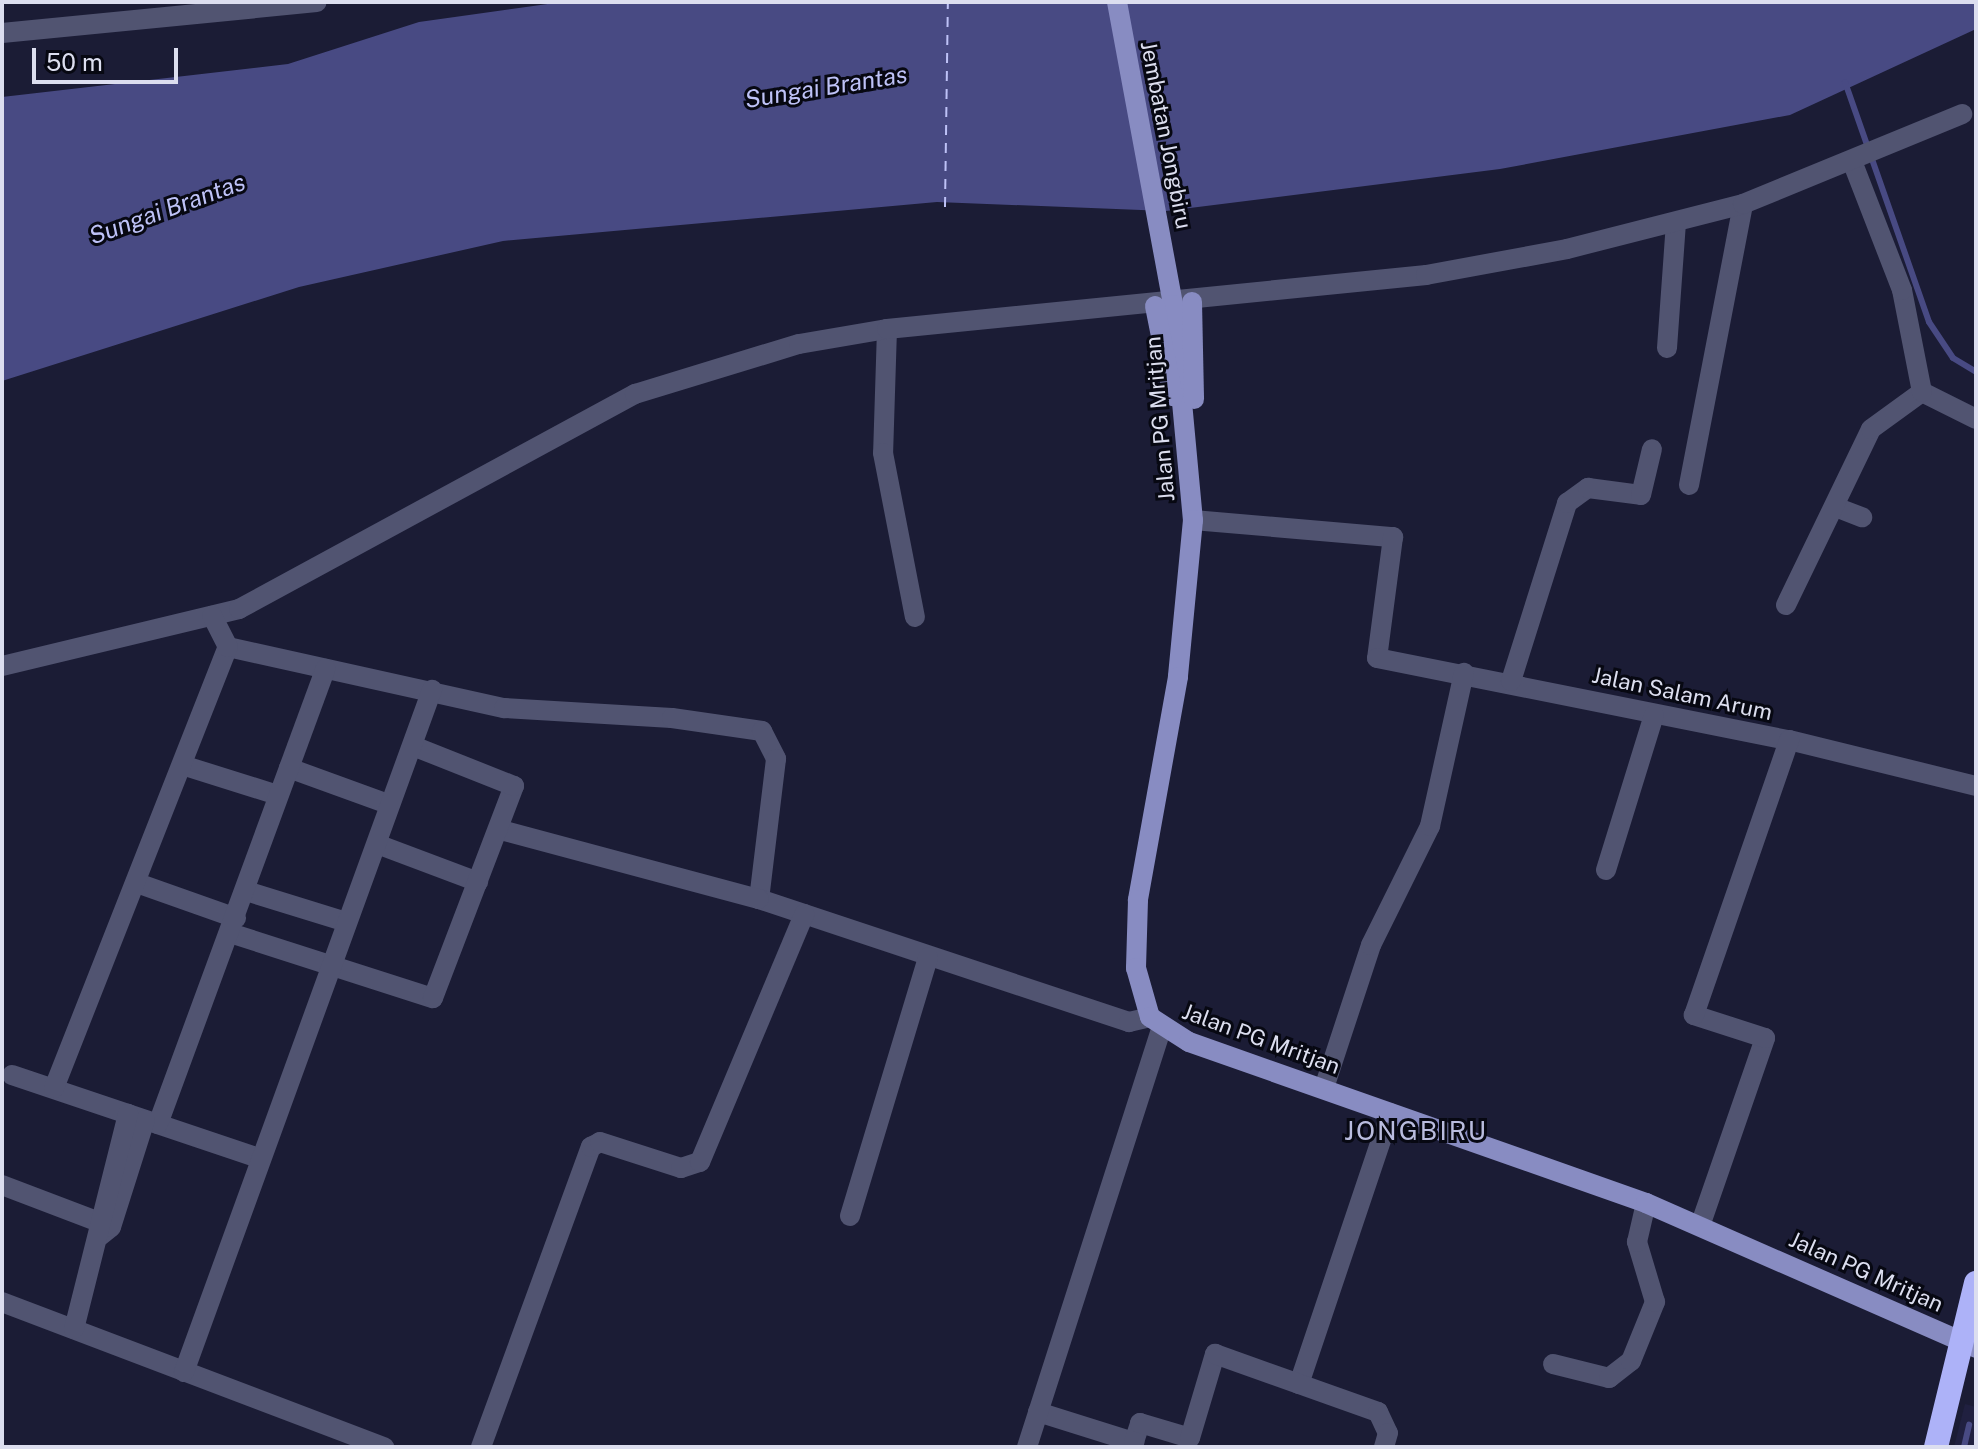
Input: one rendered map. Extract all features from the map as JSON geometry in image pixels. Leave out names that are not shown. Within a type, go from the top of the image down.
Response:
[{"type":"highway","points":[[1936,1447],[1969,1345],[1976,1283]]},
{"type":"main road","name":"Jembatan Jongbiru","points":[[1117,2],[1168,277]]},
{"type":"main road","name":"Jalan PG Mritjan","points":[[1168,277],[1187,434],[1193,520],[1178,677],[1138,900],[1136,968],[1156,1022],[1390,1113],[1646,1203],[1969,1345]]},
{"type":"street","points":[[2,33],[316,2]]},
{"type":"street","points":[[2,666],[212,616],[378,538],[635,394],[799,344],[887,329],[1173,304],[1426,275],[1676,223],[1743,204],[1962,114]]},
{"type":"street","points":[[1852,161],[1902,290],[1922,392]]},
{"type":"street","points":[[1689,485],[1743,204]]},
{"type":"street","points":[[1667,348],[1676,223]]},
{"type":"street","points":[[887,329],[883,453],[915,617]]},
{"type":"street","points":[[1922,392],[1976,419]]},
{"type":"street","points":[[1786,605],[1838,508],[1871,429],[1922,392]]},
{"type":"street","points":[[1511,681],[1567,503],[1588,488],[1641,495],[1652,449]]},
{"type":"street","points":[[1838,508],[1862,517]]},
{"type":"street","name":"Jalan Salam Arum","points":[[1193,520],[1393,537],[1377,658],[1511,681],[1654,715],[1789,740],[1976,786]]},
{"type":"street","points":[[54,1088],[228,647],[212,616]]},
{"type":"street","points":[[228,647],[504,708],[672,718],[762,731],[776,759],[759,899]]},
{"type":"street","points":[[75,1325],[103,1228],[144,1119],[233,926],[325,669]]},
{"type":"street","points":[[1324,1088],[1371,945],[1430,826],[1464,673]]},
{"type":"street","points":[[184,1372],[256,1157],[377,844],[388,804],[413,746],[432,690]]},
{"type":"street","points":[[1606,870],[1654,715]]},
{"type":"street","points":[[1700,1226],[1765,1038],[1694,1015],[1789,740]]},
{"type":"street","points":[[137,883],[329,965],[433,998],[514,791],[508,780],[413,746]]},
{"type":"street","points":[[182,765],[278,795]]},
{"type":"street","points":[[289,768],[388,804]]},
{"type":"street","points":[[501,830],[759,899],[1129,1022],[1156,1022],[1027,1447]]},
{"type":"street","points":[[377,844],[478,882]]},
{"type":"street","points":[[246,891],[346,922]]},
{"type":"street","points":[[481,1447],[591,1147],[600,1142],[681,1168],[700,1162],[804,914]]},
{"type":"street","points":[[850,1216],[928,957]]},
{"type":"street","points":[[12,1075],[256,1157]]},
{"type":"street","points":[[1299,1384],[1390,1113]]},
{"type":"street","points":[[2,1185],[103,1228]]},
{"type":"street","points":[[1553,1364],[1609,1378],[1631,1361],[1655,1302],[1637,1242],[1646,1203]]},
{"type":"street","points":[[2,1294],[184,1372],[324,1438],[384,1447]]},
{"type":"street","points":[[2,1302],[75,1325]]},
{"type":"street","points":[[1038,1412],[1134,1442],[1140,1423],[1190,1438],[1215,1354],[1378,1412],[1388,1433],[1384,1447]]},
{"type":"shaded area","points":[[1965,1404],[1976,1407],[1976,1447],[1954,1447]]},
{"type":"water","name":"Sungai Brantas","points":[[562,2],[1976,2],[1976,29],[1790,115],[1500,169],[1166,211],[937,202],[503,241],[299,287],[2,381],[2,97],[288,64],[419,22]]},
{"type":"waterway","points":[[1845,82],[1929,322],[1953,358],[1976,372]]},
{"type":"waterway","points":[[1964,1447],[1969,1425]]},
{"type":"ferry route","points":[[945,207],[948,2]]},
{"type":"district","name":"JONGBIRU","points":[[1416,1131]]}]
